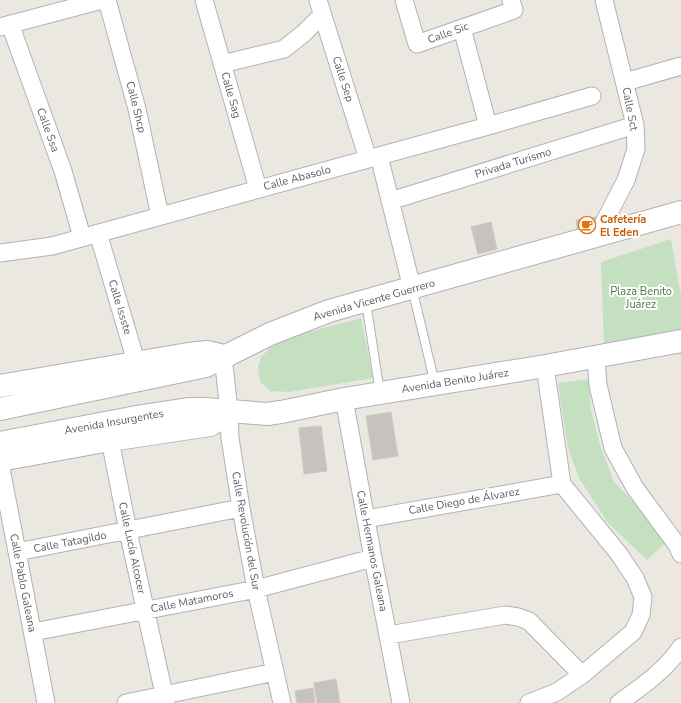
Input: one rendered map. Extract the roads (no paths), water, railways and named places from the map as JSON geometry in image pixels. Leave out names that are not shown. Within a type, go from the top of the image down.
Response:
[{"type":"main road","name":"Avenida Vicente Guerrero","points":[[223,356],[270,334],[329,311],[681,212]]},
{"type":"main road","name":"Avenida Benito Juárez","points":[[228,411],[267,414],[281,412],[681,341]]},
{"type":"main road","points":[[0,409],[139,372],[207,352],[223,356]]},
{"type":"main road","points":[[0,386],[139,372]]},
{"type":"main road","name":"Avenida Insurgentes","points":[[0,443],[142,416],[188,410],[228,411]]},
{"type":"main road","points":[[0,460],[110,440],[210,425],[220,419],[228,411]]},
{"type":"street","points":[[5,26],[66,5],[102,0]]},
{"type":"street","name":"Calle Shcp","points":[[107,0],[137,109],[160,216]]},
{"type":"street","name":"Calle Sag","points":[[204,0],[258,189]]},
{"type":"street","name":"Calle Sic","points":[[404,0],[417,44],[514,10],[511,0]]},
{"type":"street","name":"Calle Sct","points":[[597,236],[626,180],[636,149],[635,125],[604,0]]},
{"type":"street","points":[[222,64],[284,48],[304,33],[320,8]]},
{"type":"street","name":"Calle Sep","points":[[320,8],[390,201],[412,288]]},
{"type":"street","name":"Calle Ssa","points":[[5,26],[90,235]]},
{"type":"street","points":[[462,28],[488,126]]},
{"type":"street","points":[[625,82],[681,66]]},
{"type":"street","name":"Calle Abasolo","points":[[0,253],[52,246],[592,96]]},
{"type":"street","name":"Privada Turismo","points":[[390,201],[635,125]]},
{"type":"street","name":"Calle Issste","points":[[90,235],[139,372]]},
{"type":"street","name":"Calle Revolución del Sur","points":[[223,356],[230,438],[241,508],[256,589],[282,703]]},
{"type":"street","points":[[596,357],[598,385],[613,448],[635,488],[677,545],[681,554]]},
{"type":"street","points":[[530,703],[557,692],[582,675],[633,632],[641,615],[643,597],[635,578],[620,554],[562,484],[545,366]]},
{"type":"street","name":"Calle Hermanos Galeana","points":[[344,400],[401,703]]},
{"type":"street","name":"Calle Lucía Alcocer","points":[[110,440],[128,531],[165,700]]},
{"type":"street","name":"Calle Pablo Galeana","points":[[0,463],[46,703]]},
{"type":"street","name":"Calle Diego de Álvarez","points":[[366,519],[562,484]]},
{"type":"street","name":"Calle Tatagildo","points":[[17,552],[241,508]]},
{"type":"street","name":"Calle Matamoros","points":[[33,632],[256,589],[373,558]]},
{"type":"street","points":[[389,635],[505,615],[518,617],[529,621],[582,675]]},
{"type":"street","points":[[619,703],[649,681],[674,658],[681,647]]},
{"type":"street","points":[[126,703],[165,700],[275,672]]},
{"type":"lane","points":[[412,288],[435,385]]},
{"type":"lane","points":[[365,300],[380,394]]},
{"type":"place","name":"Cafetería El Eden","points":[[587,225]]},
{"type":"park label","name":"Plaza Benito Juárez","points":[[641,297]]}]
